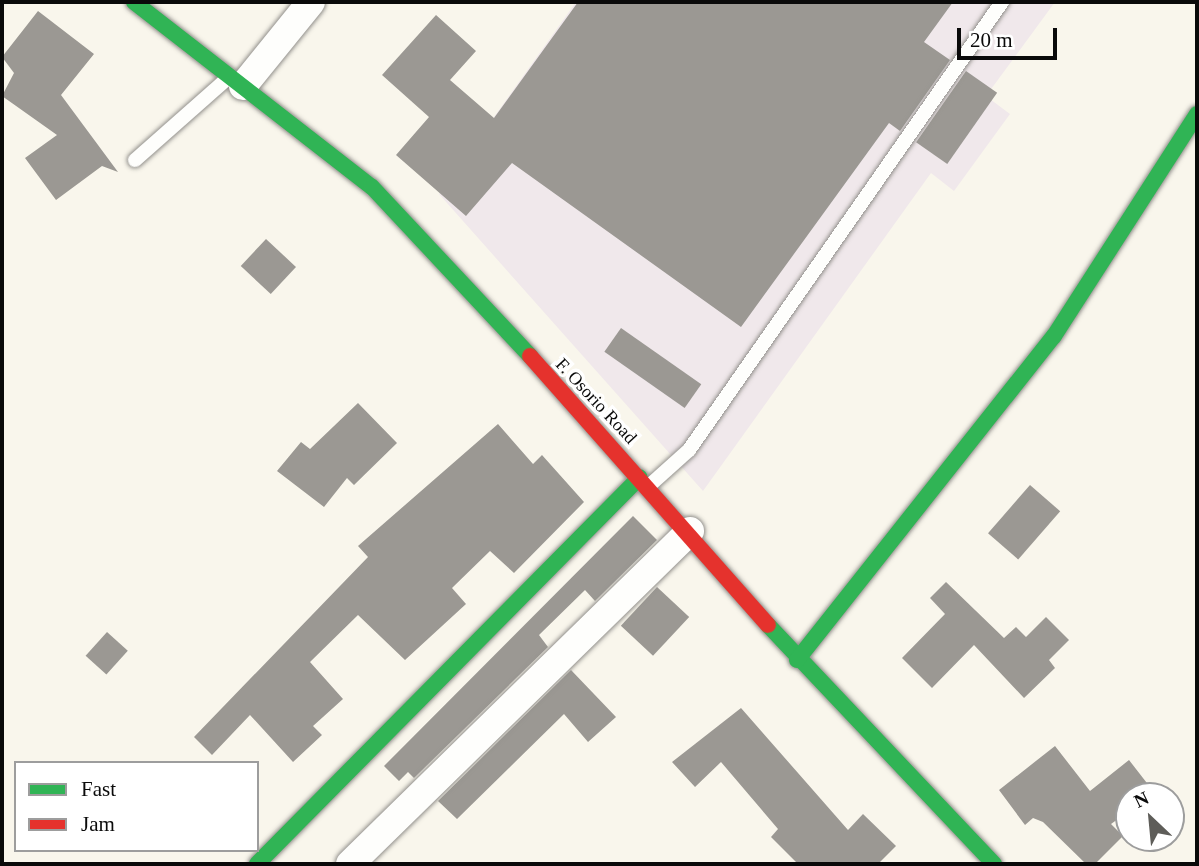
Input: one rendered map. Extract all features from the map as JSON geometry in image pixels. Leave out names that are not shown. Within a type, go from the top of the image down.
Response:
[{"type":"street","name":"F. Osorio Road","points":[[134,2],[372,187],[690,531],[797,660],[994,864]]},
{"type":"street","points":[[236,81],[311,2]]},
{"type":"street","points":[[797,660],[1054,336],[1197,114]]},
{"type":"street","points":[[257,864],[645,481]]},
{"type":"street","points":[[350,864],[690,531]]},
{"type":"lane","points":[[645,481],[689,450],[1002,2]]},
{"type":"lane","points":[[135,160],[236,81]]},
{"type":"shaded area","points":[[576,2],[1055,2],[986,96],[1010,114],[954,191],[931,173],[703,491],[439,194]]},
{"type":"building","points":[[578,2],[953,2],[924,42],[950,60],[900,131],[889,123],[741,327],[512,163],[466,216],[396,155],[429,117],[382,75],[436,15],[476,51],[450,80],[494,118]]},
{"type":"building","points":[[38,11],[94,54],[61,95],[118,172],[102,166],[56,200],[25,158],[57,135],[2,96],[14,73],[2,57]]},
{"type":"building","points":[[966,71],[997,93],[947,164],[916,142]]},
{"type":"building","points":[[266,239],[296,267],[271,294],[241,266]]},
{"type":"building","points":[[621,328],[701,384],[685,408],[604,352]]},
{"type":"building","points":[[358,403],[397,443],[354,485],[347,478],[324,507],[277,471],[301,442],[310,449]]},
{"type":"building","points":[[498,424],[533,464],[542,455],[584,502],[514,573],[490,551],[452,588],[466,604],[405,660],[358,615],[310,662],[343,699],[313,726],[322,735],[293,762],[250,715],[212,755],[194,737],[368,557],[358,546]]},
{"type":"building","points":[[1030,485],[1060,511],[1018,560],[988,533]]},
{"type":"building","points":[[633,516],[657,540],[595,601],[585,590],[539,635],[548,647],[414,778],[408,772],[399,781],[384,766]]},
{"type":"building","points":[[946,582],[1004,638],[1016,627],[1026,637],[1046,617],[1069,640],[1049,660],[1055,668],[1024,698],[974,645],[932,688],[902,658],[945,614],[930,598]]},
{"type":"building","points":[[657,587],[689,617],[653,656],[621,626]]},
{"type":"building","points":[[107,632],[128,651],[106,675],[86,656]]},
{"type":"building","points":[[571,670],[616,717],[588,742],[564,714],[457,819],[438,801]]},
{"type":"building","points":[[741,708],[848,830],[863,814],[896,846],[878,864],[798,864],[771,837],[778,829],[721,762],[695,787],[672,762]]},
{"type":"building","points":[[1055,746],[1090,791],[1129,760],[1146,782],[1115,782],[1115,821],[1111,824],[1115,828],[1115,844],[1095,864],[1086,864],[1043,822],[1033,818],[1025,825],[999,790]]},
{"type":"traffic: fast","points":[[134,2],[372,187],[530,356]]},
{"type":"traffic: fast","points":[[797,660],[1054,336],[1197,114]]},
{"type":"traffic: fast","points":[[257,864],[640,477]]},
{"type":"traffic: fast","points":[[768,625],[994,864]]},
{"type":"traffic: jam","points":[[530,356],[768,625]]}]
